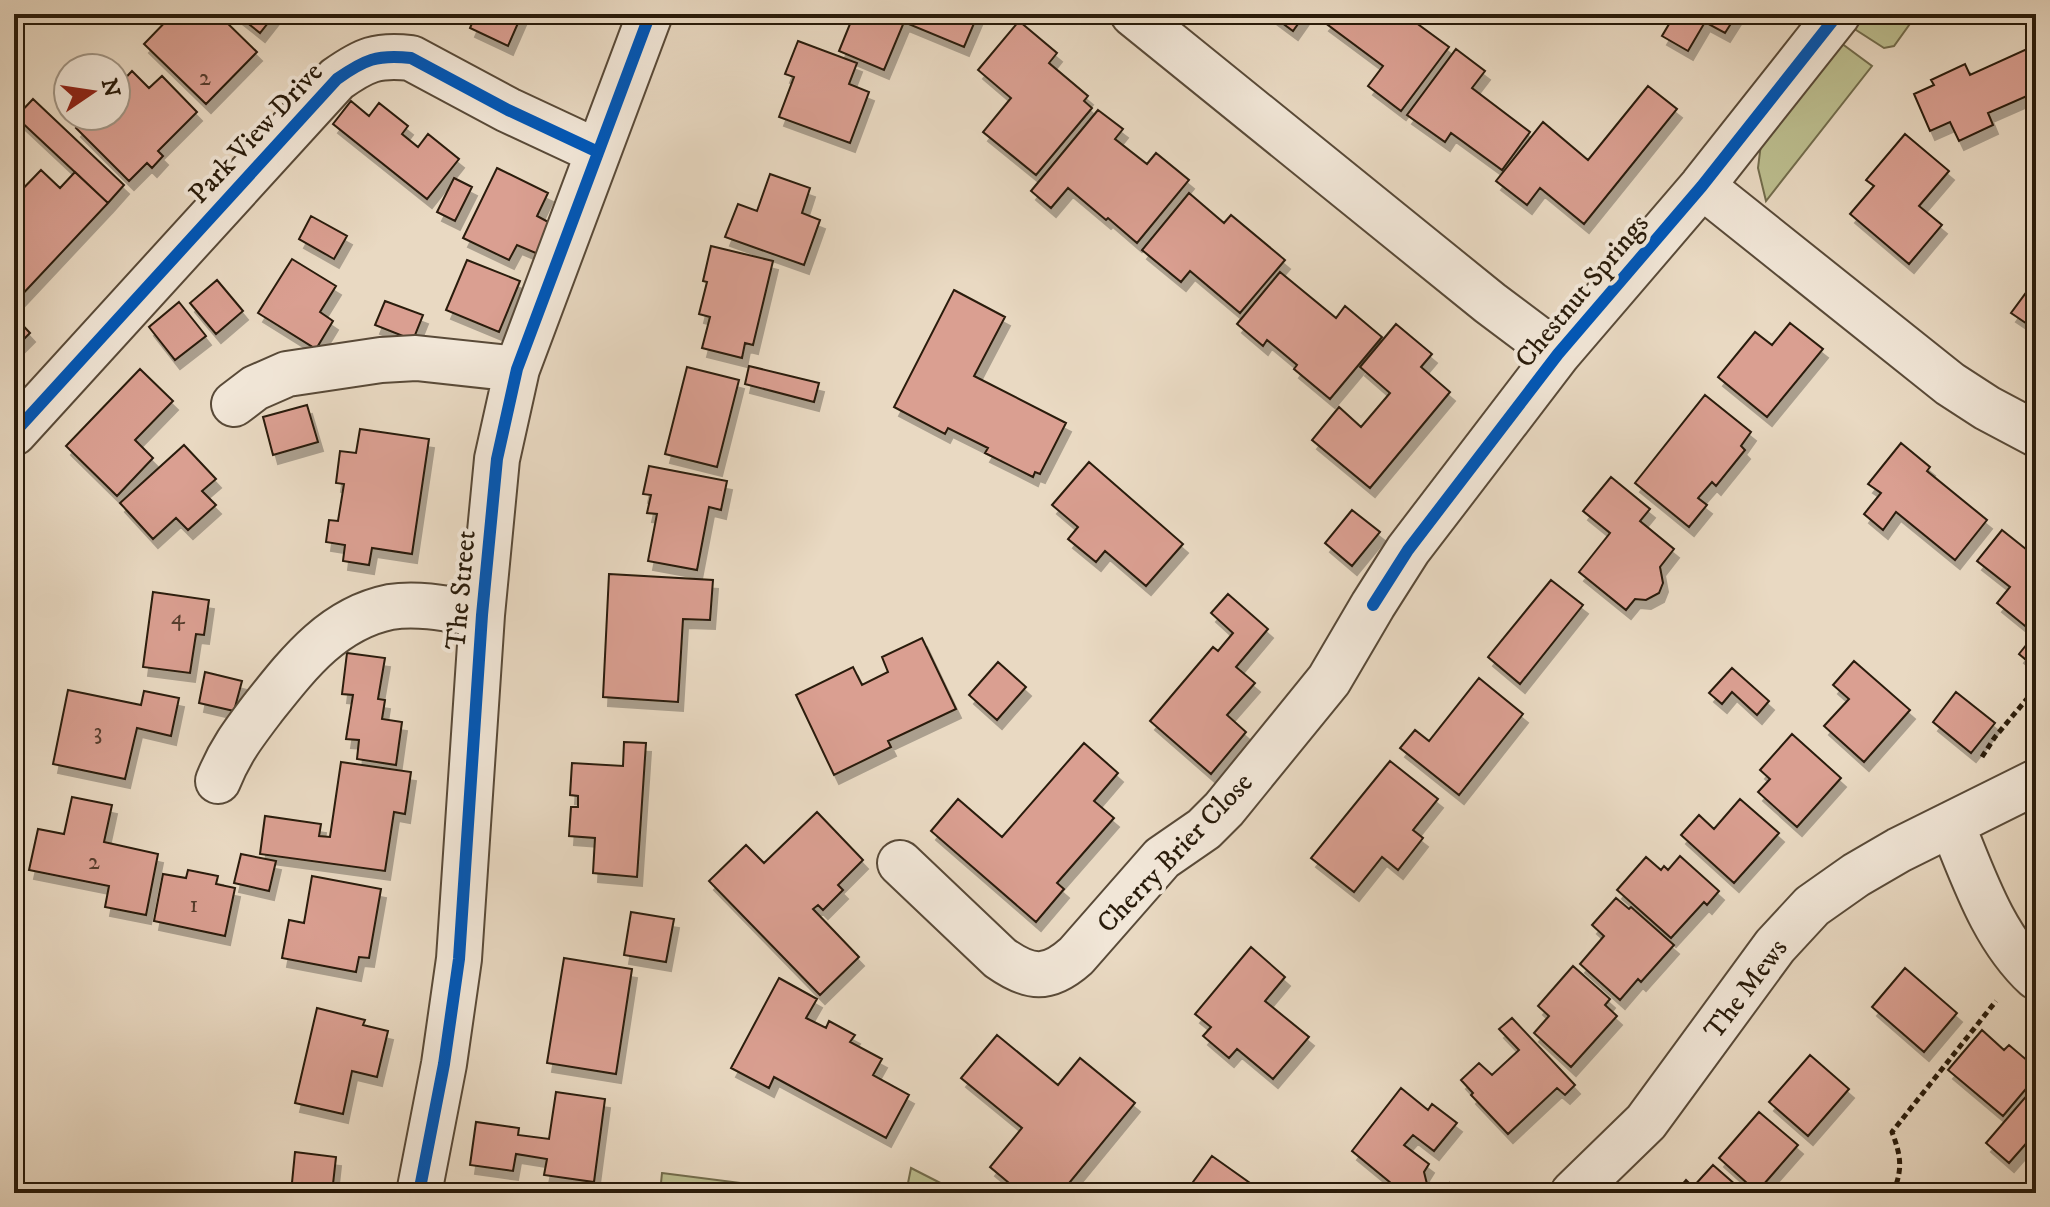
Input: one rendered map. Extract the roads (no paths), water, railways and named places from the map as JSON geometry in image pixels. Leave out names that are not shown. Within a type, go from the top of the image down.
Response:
[{"type":"street","name":"The Street","points":[[419,1193],[444,1064],[459,959],[482,615],[497,459],[517,369],[650,14]]},
{"type":"street","name":"Chestnut Springs","points":[[1133,14],[1490,303],[1558,354]]},
{"type":"street","name":"Chestnut Springs","points":[[1373,605],[1408,550],[1558,354],[1702,186],[1838,14]]},
{"type":"street","name":"Park View Drive","points":[[14,433],[337,79],[361,62],[395,56],[411,58],[508,110],[598,152]]},
{"type":"street","points":[[1702,186],[1950,384],[2036,434]]},
{"type":"street","points":[[234,404],[255,388],[287,374],[381,360],[416,358],[517,369]]},
{"type":"street","points":[[218,781],[233,747],[244,732],[313,647],[333,632],[371,613],[391,607],[411,605],[482,615]]},
{"type":"street","name":"Cherry Brier Close","points":[[900,863],[1000,958],[1017,970],[1044,974],[1066,965],[1162,858],[1204,829],[1224,809],[1329,680],[1373,605]]},
{"type":"street","name":"The Mews","points":[[1573,1193],[1646,1122],[1775,946],[1812,906],[1899,850],[2036,782]]},
{"type":"street","points":[[1964,819],[1987,906],[2004,940],[2030,972]]}]
